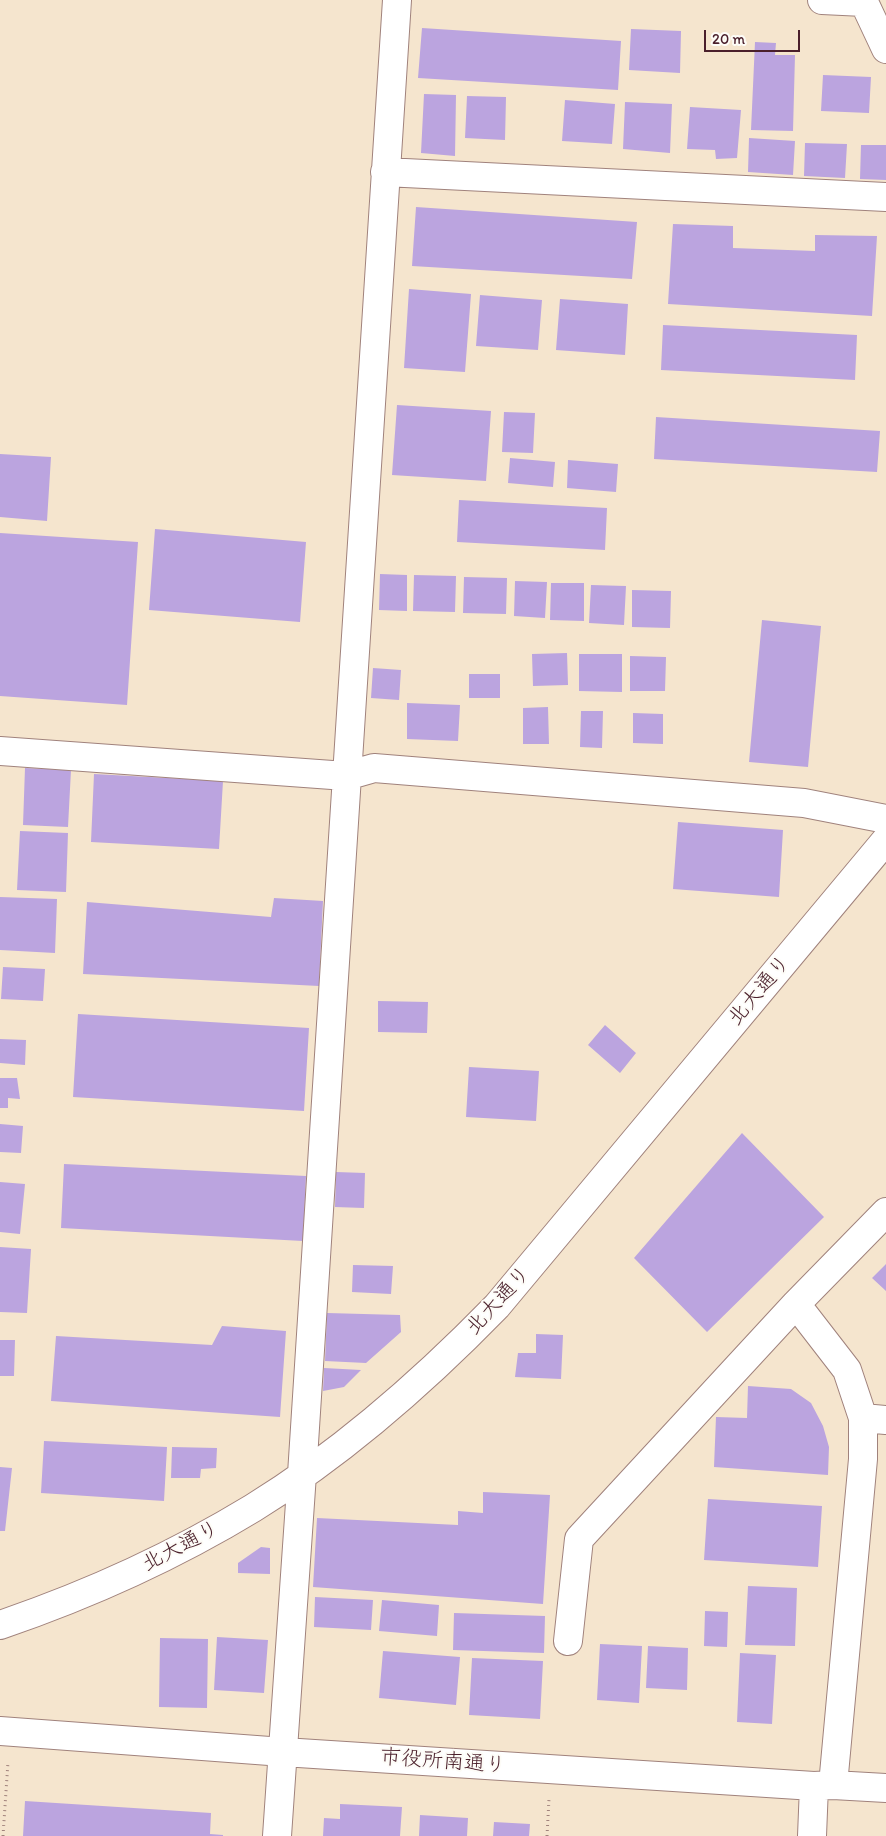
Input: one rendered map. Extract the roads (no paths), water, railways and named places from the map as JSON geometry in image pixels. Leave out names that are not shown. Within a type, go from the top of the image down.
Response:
[{"type":"street","points":[[277,1836],[397,0]]},
{"type":"street","points":[[822,0],[863,1],[886,49]]},
{"type":"street","points":[[385,172],[886,197]]},
{"type":"street","points":[[0,751],[346,776],[374,768],[804,803],[886,819]]},
{"type":"street","name":"北大通り","points":[[0,1625],[148,1565],[254,1507],[354,1437],[404,1396],[452,1352],[497,1306],[886,840]]},
{"type":"street","points":[[568,1640],[579,1539],[796,1304],[886,1212]]},
{"type":"street","points":[[796,1304],[847,1370],[875,1419],[863,1459],[824,1785],[812,1836]]},
{"type":"street","name":"市役所南通り","points":[[5,1731],[283,1752],[886,1788]]}]
